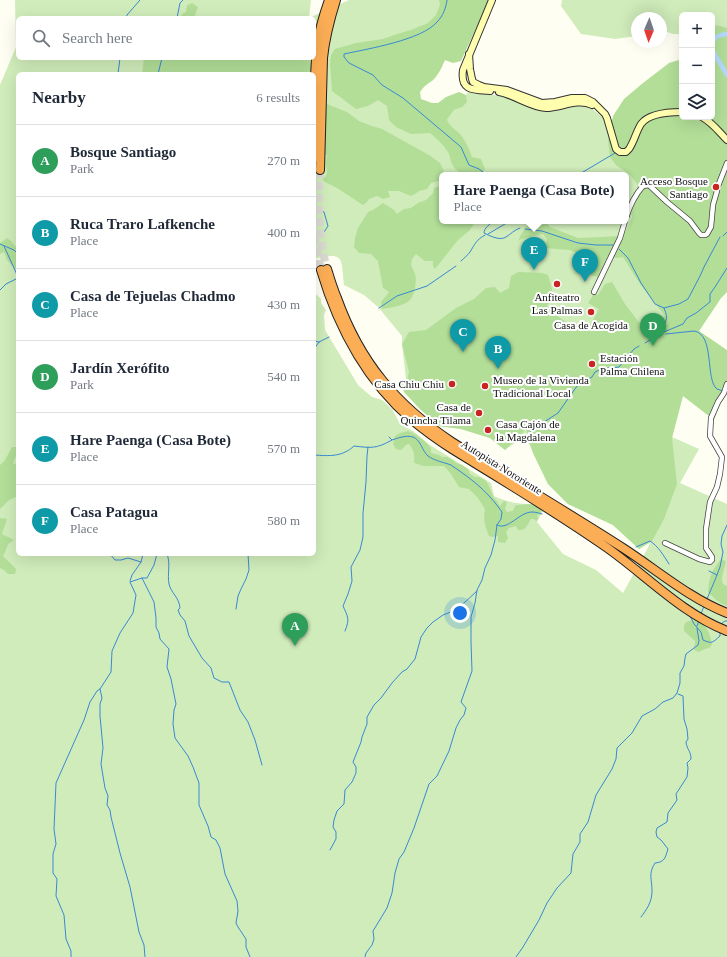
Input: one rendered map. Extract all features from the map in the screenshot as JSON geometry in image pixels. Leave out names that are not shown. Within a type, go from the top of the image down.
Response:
[{"type":"highway","points":[[316,53],[322,23],[329,0]]},
{"type":"highway","points":[[320,170],[316,156],[322,58],[329,21],[336,0]]},
{"type":"highway","points":[[315,72],[316,60]]},
{"type":"highway","name":"Autopista Nororiente","points":[[727,613],[703,602],[605,537],[452,442],[431,427],[405,405],[379,376],[360,348],[350,329],[324,269],[332,305],[352,346],[378,385],[412,420],[434,437],[607,547],[671,598],[695,615],[712,625],[727,631]]},
{"type":"street","points":[[492,0],[463,70],[462,82],[464,85],[478,90],[505,93],[540,107],[553,107],[583,102],[589,103],[598,108]]},
{"type":"street","points":[[469,54],[473,82],[484,87],[507,90],[542,103],[572,98],[585,98],[593,102],[605,114],[618,152],[622,153],[629,150],[641,125],[648,118],[665,113],[679,112]]},
{"type":"street","points":[[464,85],[465,79],[472,79]]},
{"type":"street","points":[[706,120],[716,127],[727,140]]},
{"type":"street","points":[[718,186],[727,162]]},
{"type":"street","points":[[629,208],[643,186],[649,185],[690,221],[698,233],[704,235],[707,234],[711,227],[713,205],[717,191]]},
{"type":"street","points":[[594,292],[620,238],[624,224]]},
{"type":"street","points":[[665,543],[700,559],[710,562],[712,560],[712,557],[706,548],[706,529],[710,502],[717,487],[722,457],[710,436],[711,418],[727,384]]},
{"type":"green space","points":[[15,0],[311,0],[309,16],[16,16],[16,47]]},
{"type":"green space","points":[[349,0],[456,0],[437,25],[346,55],[447,120],[454,110],[457,109],[468,92],[501,96],[546,112],[577,106],[591,108],[605,119],[727,292],[721,298],[699,331],[672,437],[699,449],[680,483],[727,504],[727,957],[0,957],[0,85],[16,47],[16,60],[316,60],[316,16],[313,16]]},
{"type":"green space","points":[[439,0],[489,0],[461,61],[453,63],[445,60],[436,77],[424,86],[420,92],[421,99],[432,103],[438,103],[446,97],[459,92],[466,95],[467,102],[462,107],[454,110],[447,120],[464,139],[472,157],[481,159],[485,169],[482,172],[457,171],[452,164],[449,153],[439,141],[430,133],[411,134],[396,127],[389,120],[387,106],[378,100],[368,106],[356,109],[332,91],[330,64],[331,55],[335,49],[356,43],[383,39],[428,23],[436,15],[440,5]]},
{"type":"green space","points":[[562,0],[727,0],[727,28],[715,30],[715,12],[679,12],[679,34],[673,34],[667,32],[667,12],[631,12],[631,37],[615,39],[581,34],[561,6]]},
{"type":"green space","points":[[192,3],[198,7],[195,16],[182,16],[186,12],[187,5]]},
{"type":"green space","points":[[716,25],[727,28],[727,292],[721,298],[699,331],[727,350],[727,387],[714,420],[683,396],[672,438],[677,484],[664,519],[652,541],[639,549],[613,525],[568,504],[548,484],[533,453],[526,429],[505,450],[490,438],[461,429],[439,426],[404,392],[409,372],[402,344],[409,332],[426,330],[456,308],[474,299],[486,288],[495,287],[500,293],[509,288],[511,276],[518,272],[542,273],[548,275],[553,298],[547,305],[550,311],[566,322],[581,327],[591,324],[599,309],[588,303],[594,294],[598,295],[605,284],[612,282],[625,304],[641,325],[665,316],[640,284],[623,257],[616,258],[608,256],[598,277],[582,273],[577,267],[578,254],[570,250],[545,248],[547,239],[543,234],[518,241],[525,229],[531,224],[548,224],[550,227],[578,238],[623,236],[632,218],[631,209],[639,193],[637,184],[629,174],[629,172],[626,172],[616,165],[610,157],[608,141],[613,116],[624,99],[669,63],[679,60],[679,120],[715,120],[715,26]]},
{"type":"green space","points":[[144,60],[310,60],[311,68],[310,72],[142,72]]},
{"type":"green space","points":[[316,100],[347,112],[359,121],[382,129],[429,155],[440,163],[444,172],[439,172],[439,181],[431,183],[427,189],[419,191],[411,196],[399,191],[388,191],[390,197],[383,199],[377,196],[369,199],[363,205],[322,179],[327,174],[327,155],[316,153]]},
{"type":"green space","points":[[439,186],[439,224],[474,224],[469,231],[458,240],[435,269],[433,266],[433,261],[425,261],[416,254],[412,259],[411,265],[416,280],[411,299],[406,303],[382,309],[381,302],[389,292],[383,288],[378,261],[371,254],[359,253],[354,247],[358,228],[368,212],[383,203],[394,210],[397,214],[404,209],[411,208],[426,200],[433,193],[434,188]]},
{"type":"green space","points":[[7,238],[16,246],[16,270],[7,260],[4,252],[0,254],[0,243]]},
{"type":"green space","points":[[408,431],[418,436],[426,443],[431,448],[431,453],[453,460],[468,469],[470,474],[485,480],[500,506],[504,501],[507,502],[505,509],[507,512],[513,511],[517,505],[534,505],[541,509],[541,514],[537,515],[538,519],[536,521],[531,519],[523,530],[518,530],[516,526],[509,528],[506,532],[508,538],[505,543],[498,542],[498,536],[489,536],[484,517],[485,509],[478,498],[469,489],[459,487],[444,466],[424,466],[414,463],[414,453],[409,444],[401,450],[396,449],[393,444],[395,436]]},
{"type":"green space","points":[[12,447],[16,447],[16,456],[13,464],[16,463],[16,497],[9,500],[0,509],[0,465],[5,460]]},
{"type":"green space","points":[[0,518],[7,519],[2,534],[14,540],[8,544],[3,556],[16,569],[15,574],[8,574],[0,568]]},
{"type":"green space","points":[[721,559],[726,561],[722,578],[723,584],[727,586],[727,606],[719,602],[708,592],[712,574]]},
{"type":"green space","points":[[697,620],[704,625],[708,631],[712,645],[709,648],[699,652],[694,650],[695,641],[684,631],[686,622]]},
{"type":"waterway","points":[[127,16],[140,0]]},
{"type":"waterway","points":[[177,16],[180,3],[183,0]]},
{"type":"waterway","points":[[447,0],[441,17],[430,28],[407,39],[344,54],[344,57],[349,63],[373,75],[382,85],[403,98],[461,147],[469,165],[483,172]]},
{"type":"waterway","points":[[715,39],[720,35],[727,34]]},
{"type":"waterway","points":[[715,55],[727,75]]},
{"type":"waterway","points":[[118,72],[120,60]]},
{"type":"waterway","points":[[158,72],[162,60]]},
{"type":"waterway","points":[[583,172],[615,153]]},
{"type":"waterway","points":[[316,207],[324,212],[328,226],[324,232],[321,233]]},
{"type":"waterway","points":[[490,224],[486,228],[484,233],[495,238],[504,238],[520,228]]},
{"type":"waterway","points":[[488,234],[505,224]]},
{"type":"waterway","points":[[525,229],[542,231],[578,243],[613,245]]},
{"type":"waterway","points":[[723,236],[727,232]]},
{"type":"waterway","points":[[461,261],[478,240],[485,235]]},
{"type":"waterway","points":[[619,249],[628,258],[641,283],[655,304],[664,308],[679,304],[688,299],[720,237]]},
{"type":"waterway","points":[[0,244],[16,252]]},
{"type":"waterway","points":[[4,246],[16,273]]},
{"type":"waterway","points":[[379,308],[397,296],[427,286],[456,266]]},
{"type":"waterway","points":[[645,343],[664,332],[683,324],[687,318],[710,302],[710,294],[727,268]]},
{"type":"waterway","points":[[0,290],[6,284],[16,279]]},
{"type":"waterway","points":[[663,330],[667,318],[664,308]]},
{"type":"waterway","points":[[666,334],[694,331],[701,334],[705,340],[707,348],[713,384],[717,389],[723,391]]},
{"type":"waterway","points":[[316,346],[319,342],[329,337]]},
{"type":"waterway","points":[[526,436],[533,429],[558,413],[577,386],[592,377],[595,372],[601,369],[619,367],[634,349],[639,346]]},
{"type":"waterway","points":[[392,440],[410,436],[416,438],[428,456],[451,465],[473,481],[488,495],[502,512],[501,519],[497,525]]},
{"type":"waterway","points":[[316,455],[340,454],[354,446],[369,447],[382,445],[392,440],[389,437]]},
{"type":"waterway","points":[[345,631],[348,624],[348,618],[343,606],[352,581],[351,567],[360,550],[363,537],[363,513],[368,447]]},
{"type":"waterway","points":[[497,525],[505,526],[527,513],[533,512],[542,514]]},
{"type":"waterway","points":[[365,957],[374,939],[373,931],[387,908],[392,893],[399,859],[404,852],[414,828],[429,784],[437,776],[449,751],[456,728],[464,715],[466,708],[461,702],[472,671],[471,617],[477,590],[491,555],[497,525]]},
{"type":"waterway","points":[[707,599],[720,567],[723,552],[721,544],[722,536],[727,525]]},
{"type":"waterway","points":[[636,547],[650,541],[658,548],[669,564]]},
{"type":"waterway","points":[[112,556],[115,560],[128,558],[141,562]]},
{"type":"waterway","points":[[130,581],[132,575],[141,562],[142,556]]},
{"type":"waterway","points":[[71,957],[71,951],[66,939],[64,915],[56,896],[57,879],[53,873],[53,854],[56,844],[54,829],[56,783],[84,720],[90,702],[111,672],[112,651],[120,633],[133,613],[136,595],[130,582],[147,578],[154,565],[156,556]]},
{"type":"waterway","points":[[168,556],[169,584],[178,601],[180,608],[178,610],[185,621],[189,636],[202,658],[211,668],[214,678],[222,682],[229,682],[240,710],[248,722],[262,765]]},
{"type":"waterway","points":[[236,609],[238,596],[249,570],[248,556]]},
{"type":"waterway","points":[[709,571],[717,575]]},
{"type":"waterway","points":[[142,578],[154,602],[156,627],[160,639],[169,649],[167,667],[176,704],[173,724],[175,738],[188,756],[199,783],[199,805],[211,837],[216,840],[220,848],[225,874],[237,901],[238,911],[236,923],[246,939],[246,947],[250,957]]},
{"type":"waterway","points":[[330,850],[336,839],[336,832],[333,827],[337,811],[344,804],[345,790],[352,782],[356,773],[356,767],[353,762],[367,724],[367,717],[374,705],[392,683],[415,659],[421,637],[427,628],[443,615],[456,610],[477,591]]},
{"type":"waterway","points":[[701,614],[704,606]]},
{"type":"waterway","points":[[690,616],[694,624],[701,632],[703,640],[708,642],[713,641],[720,636],[720,632]]},
{"type":"waterway","points":[[697,626],[699,621]]},
{"type":"waterway","points":[[721,624],[727,621]]},
{"type":"waterway","points":[[516,957],[539,920],[547,903],[557,888],[571,873],[573,854],[580,842],[580,834],[588,822],[596,795],[612,769],[616,759],[617,748],[632,733],[642,716],[655,709],[663,702],[673,698],[677,693],[680,683],[680,673],[684,666],[686,654],[698,645],[699,641],[697,628]]},
{"type":"waterway","points":[[100,689],[102,698],[100,704],[100,716],[103,748],[101,764],[105,788],[108,796],[107,805],[110,810],[130,887],[139,932],[144,945],[145,957]]},
{"type":"waterway","points":[[641,917],[651,899],[651,874],[653,867],[655,863],[661,862],[664,859],[668,849],[657,837],[657,828],[667,822],[668,813],[677,800],[676,794],[687,777],[687,763],[691,759],[686,742],[688,739],[684,719],[683,696],[678,694]]},
{"type":"tunnel","points":[[320,170],[319,220],[327,269]]},
{"type":"tunnel","points":[[316,246],[321,270]]},
{"type":"place","name":"Acceso Bosque Santiago","points":[[716,187]]},
{"type":"place","name":"Hare Paenga (Casa Bote)","points":[[534,270]]},
{"type":"place","name":"Casa Patagua","points":[[585,282]]},
{"type":"place","name":"Anfiteatro Las Palmas","points":[[557,284]]},
{"type":"place","name":"Casa de Acogida","points":[[591,312]]},
{"type":"place","name":"Jardín Xerófito","points":[[653,346]]},
{"type":"place","name":"Casa de Tejuelas Chadmo","points":[[463,352]]},
{"type":"place","name":"Estación Palma Chilena","points":[[592,364]]},
{"type":"place","name":"Ruca Traro Lafkenche","points":[[498,369]]},
{"type":"place","name":"Casa Chiu Chiu","points":[[452,384]]},
{"type":"place","name":"Museo de la Vivienda Tradicional Local","points":[[485,386]]},
{"type":"place","name":"Casa de Quincha Tilama","points":[[479,413]]},
{"type":"place","name":"Casa Cajón de la Magdalena","points":[[488,430]]},
{"type":"place","name":"Bosque Santiago","points":[[295,646]]}]
